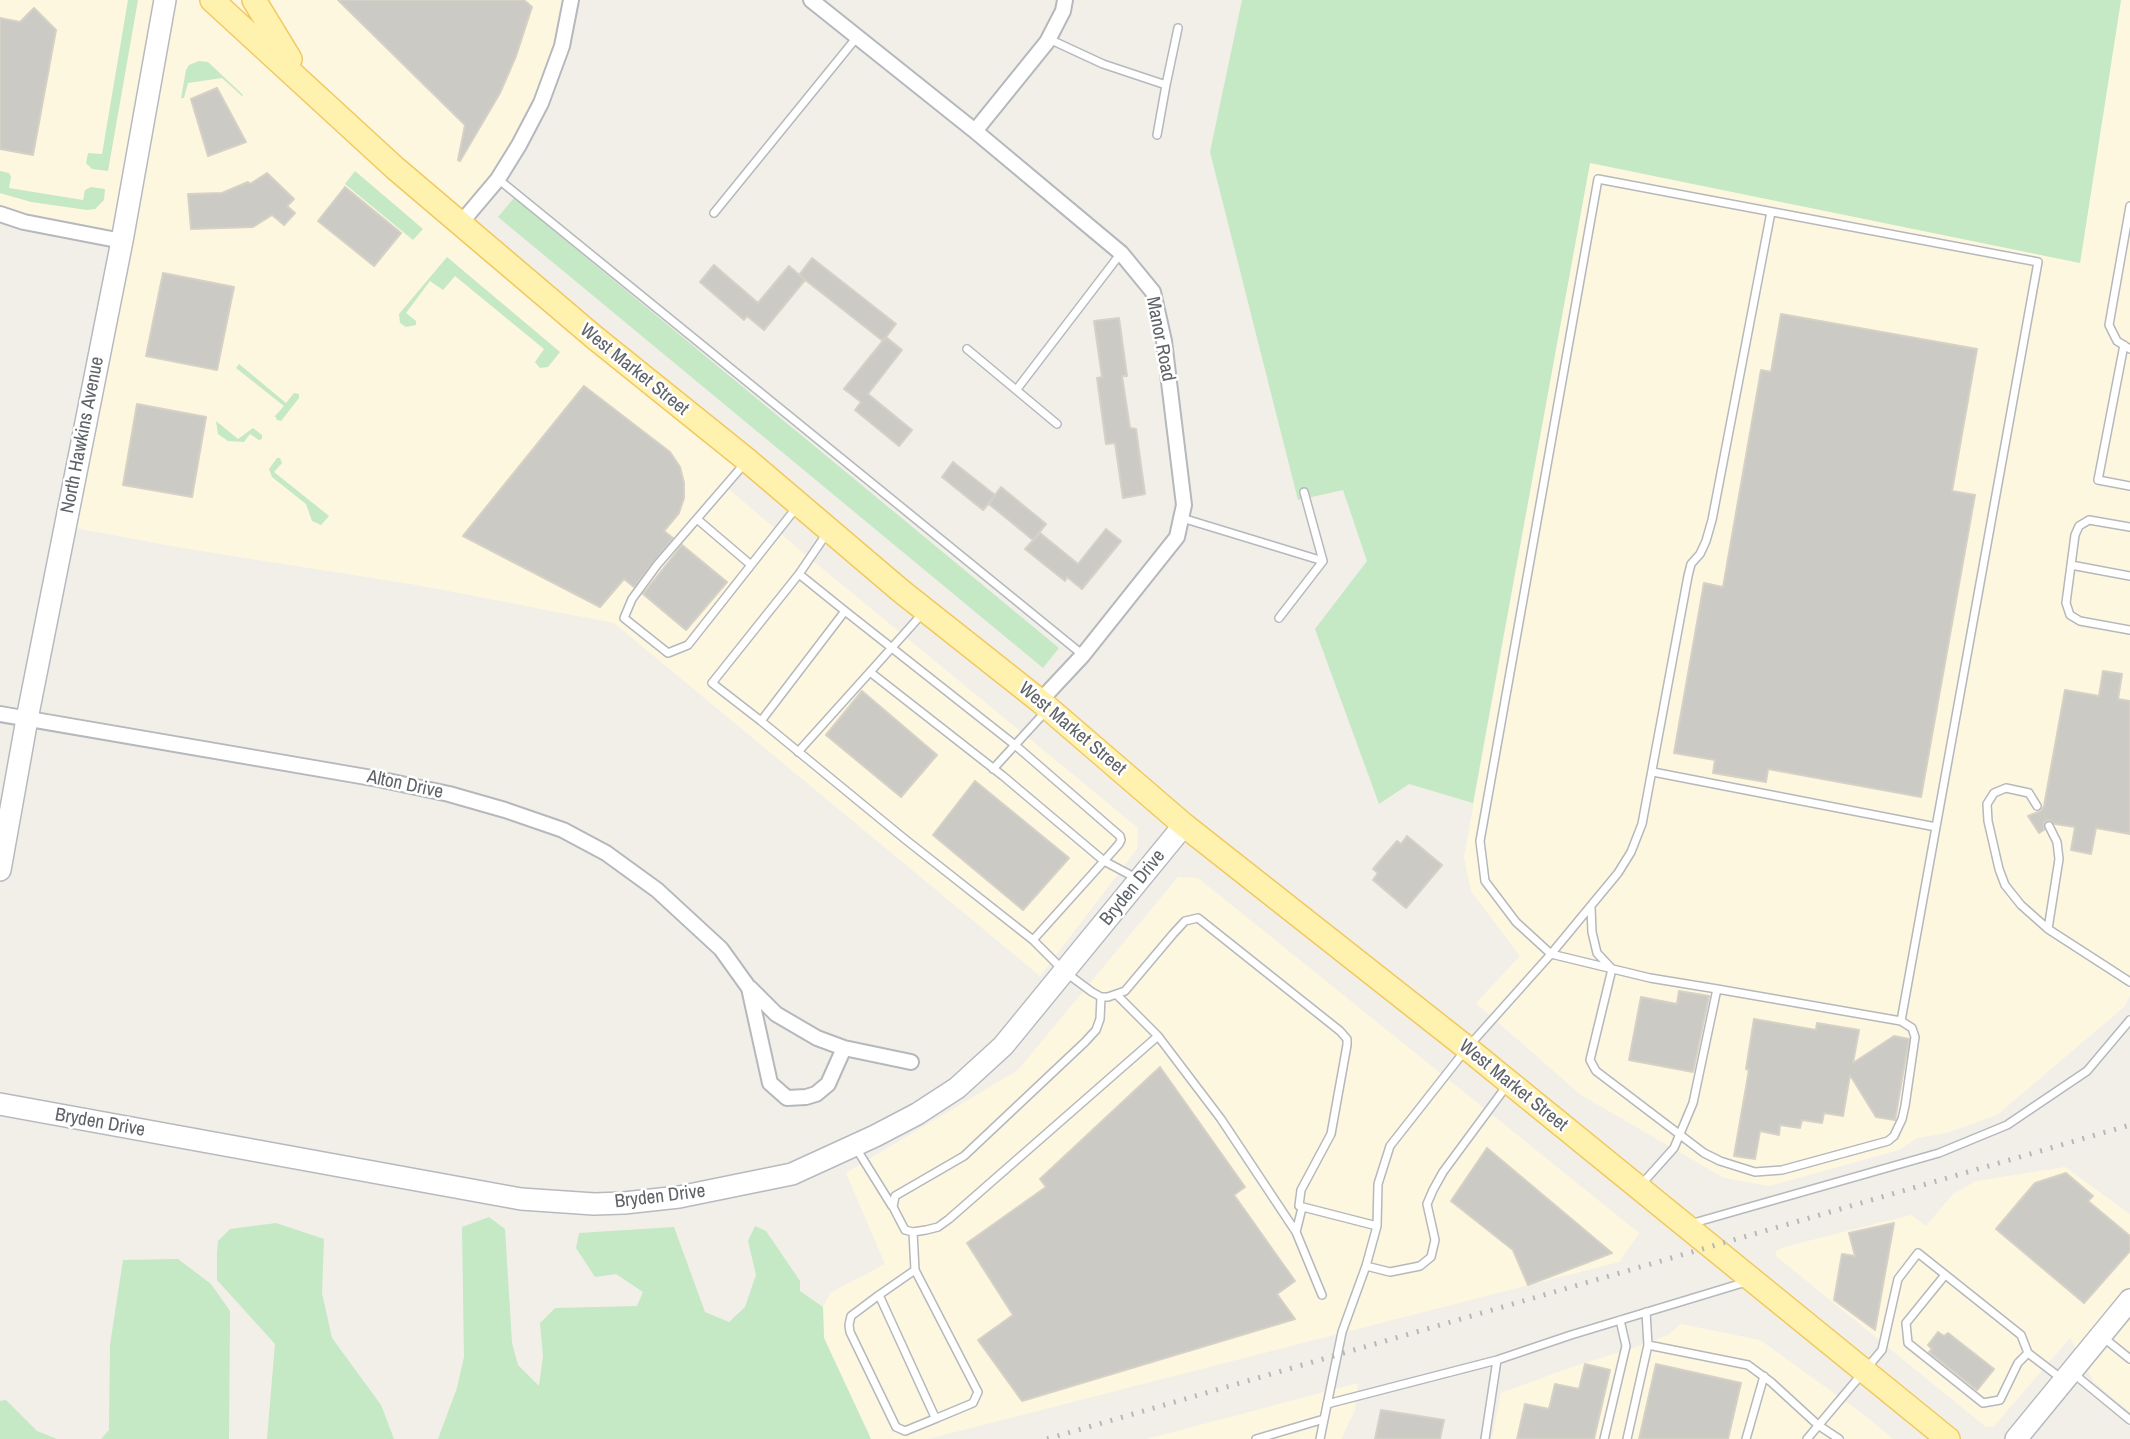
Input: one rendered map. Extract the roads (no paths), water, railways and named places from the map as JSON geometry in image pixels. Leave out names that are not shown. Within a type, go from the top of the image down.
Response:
[{"type":"main road","name":"West Market Street","points":[[212,0],[460,224],[594,337],[1044,705],[1184,825],[1467,1048],[1948,1439]]},
{"type":"main road","points":[[254,0],[308,89]]},
{"type":"street","name":"North Hawkins Avenue","points":[[0,870],[27,719],[122,241],[165,0]]},
{"type":"street","points":[[460,224],[498,179],[519,145],[546,91],[562,46],[571,0]]},
{"type":"street","name":"Manor Road","points":[[811,0],[975,131],[1121,254],[1153,292],[1166,355],[1184,505],[1177,537],[1044,705]]},
{"type":"street","points":[[975,131],[1049,39],[1063,11],[1065,0]]},
{"type":"street","points":[[0,214],[52,228],[122,241]]},
{"type":"street","name":"Alton Drive","points":[[0,714],[378,779],[449,794],[563,830],[606,853],[657,890],[721,949],[749,988],[776,1014],[817,1038],[844,1048],[828,1084],[816,1094],[787,1098],[770,1083],[749,988]]},
{"type":"street","name":"Bryden Drive","points":[[0,1104],[521,1199],[594,1204],[669,1199],[792,1174],[917,1114],[957,1088],[1003,1045],[1184,825]]},
{"type":"street","points":[[844,1048],[911,1062]]},
{"type":"street","points":[[2016,1439],[2130,1300]]},
{"type":"lane","points":[[1157,135],[1178,28]]},
{"type":"lane","points":[[714,213],[858,37]]},
{"type":"lane","points":[[1049,39],[1103,64],[1166,85]]},
{"type":"lane","points":[[498,179],[1083,655]]},
{"type":"lane","points":[[1612,969],[1590,1060],[1596,1071],[1704,1153],[1720,1161],[1761,1172],[1782,1170],[1894,1136],[1902,1119],[1915,1037],[1912,1028],[1901,1021],[1612,969],[1552,954],[1516,922],[1485,881],[1480,841],[1598,179],[2038,262],[1901,1021]]},
{"type":"lane","points":[[2130,206],[2109,325],[2118,341],[2127,347],[2098,480],[2130,486]]},
{"type":"lane","points":[[1320,1439],[1342,1332],[1377,1226],[1378,1184],[1390,1146],[1467,1048],[1552,954],[1618,873],[1631,852],[1642,824],[1688,576],[1691,565],[1706,541],[1712,520],[1771,212]]},
{"type":"lane","points":[[1017,389],[1121,254]]},
{"type":"lane","points":[[967,349],[1057,424]]},
{"type":"lane","points":[[747,460],[632,599],[624,618],[668,653],[688,645],[799,504]]},
{"type":"lane","points":[[1304,492],[1323,561]]},
{"type":"lane","points":[[1181,518],[1323,561]]},
{"type":"lane","points":[[697,519],[751,565]]},
{"type":"lane","points":[[2130,527],[2090,520],[2079,526],[2075,535],[2066,603],[2070,615],[2080,621],[2130,630]]},
{"type":"lane","points":[[830,529],[799,574],[712,683],[1033,940],[1065,972],[1101,997],[1125,991],[1185,921],[1198,918],[1347,1039],[1332,1134],[1301,1190],[1299,1201],[1302,1208],[1296,1232]]},
{"type":"lane","points":[[1279,618],[1323,561]]},
{"type":"lane","points":[[2071,565],[2130,576]]},
{"type":"lane","points":[[799,574],[1015,745],[1120,836],[1119,844],[1033,940]]},
{"type":"lane","points":[[798,752],[925,610]]},
{"type":"lane","points":[[761,721],[845,611]]},
{"type":"lane","points":[[870,672],[1104,861],[1140,880]]},
{"type":"lane","points":[[993,769],[1015,745],[1044,705]]},
{"type":"lane","points":[[1653,772],[1936,827]]},
{"type":"lane","points":[[2037,806],[2029,793],[2007,788],[1994,793],[1987,804],[1998,869],[2005,885],[2021,905],[2048,929],[2130,982]]},
{"type":"lane","points":[[2048,929],[2059,859],[2057,842],[2049,826]]},
{"type":"lane","points":[[1591,907],[1592,932],[1597,953],[1612,969]]},
{"type":"lane","points":[[1639,1188],[1674,1148],[1693,1103],[1717,989]]},
{"type":"lane","points":[[1117,995],[1158,1036],[1220,1119],[1296,1232],[1322,1295]]},
{"type":"lane","points":[[893,1207],[895,1196],[964,1156],[1085,1042],[1096,1030],[1100,1019],[1101,997]]},
{"type":"lane","points":[[1686,1225],[1939,1153],[2007,1125],[2087,1071],[2130,1020]]},
{"type":"lane","points":[[855,1146],[905,1230],[913,1232],[939,1227],[1158,1036]]},
{"type":"lane","points":[[1366,1266],[1390,1272],[1420,1266],[1431,1257],[1435,1240],[1427,1204],[1433,1190],[1443,1172],[1509,1083]]},
{"type":"lane","points":[[1302,1208],[1377,1226]]},
{"type":"lane","points":[[913,1232],[915,1270],[978,1392],[973,1403],[905,1431],[896,1427],[850,1332],[851,1316],[915,1270]]},
{"type":"lane","points":[[1807,1439],[1882,1350],[1898,1279],[1918,1253],[2021,1335],[2028,1353],[2067,1376],[2130,1420]]},
{"type":"lane","points":[[1945,1275],[1906,1323],[1908,1343],[1983,1403],[2000,1400],[2018,1363],[2028,1353]]},
{"type":"lane","points":[[1327,1404],[1497,1360],[1754,1280]]},
{"type":"lane","points":[[879,1295],[937,1418]]},
{"type":"lane","points":[[1627,1439],[1648,1345],[1646,1312]]},
{"type":"lane","points":[[1604,1439],[1626,1346],[1620,1320]]},
{"type":"lane","points":[[2101,1335],[2130,1359]]},
{"type":"lane","points":[[1648,1345],[1748,1365],[1818,1425],[1839,1439]]},
{"type":"lane","points":[[1485,1439],[1497,1360]]},
{"type":"lane","points":[[1746,1439],[1764,1376]]},
{"type":"lane","points":[[1256,1439],[1325,1419]]},
{"type":"railway","points":[[1047,1439],[2130,1125]]}]
